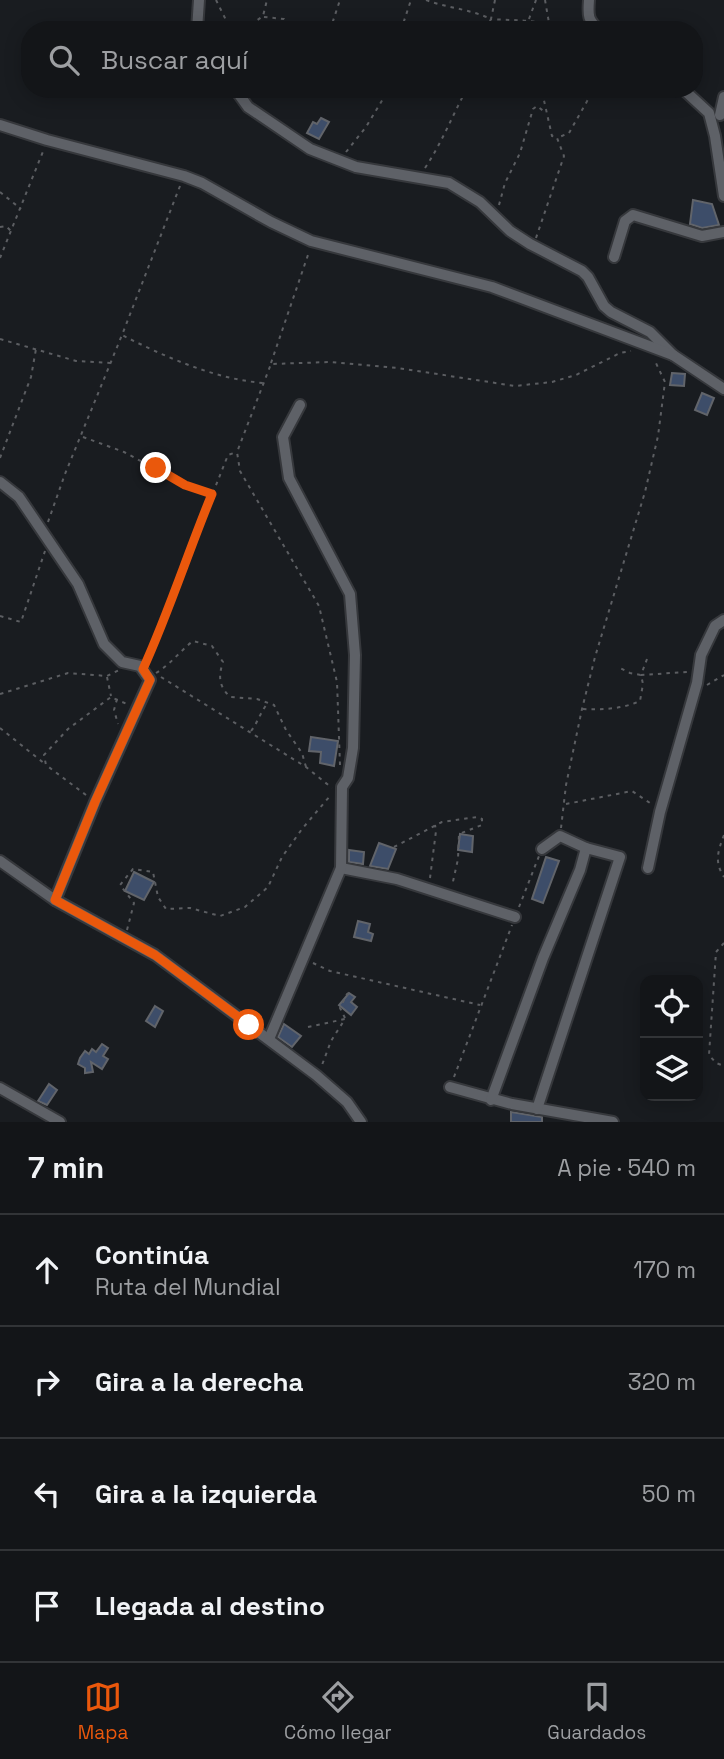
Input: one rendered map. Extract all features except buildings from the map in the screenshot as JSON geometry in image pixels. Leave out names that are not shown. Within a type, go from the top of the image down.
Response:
[{"type":"street","points":[[198,21],[199,0]]},
{"type":"street","points":[[589,0],[590,21]]},
{"type":"street","points":[[724,97],[715,136],[724,196]]},
{"type":"street","points":[[241,98],[248,107],[310,149],[356,167],[449,183],[480,202],[510,231],[582,271],[604,306],[650,332],[673,355]]},
{"type":"street","points":[[696,98],[718,114]]},
{"type":"street","points":[[0,125],[184,176],[311,241],[492,287],[673,355],[724,389]]},
{"type":"street","points":[[614,257],[625,221],[634,215],[702,236],[724,232]]},
{"type":"street","points":[[269,1039],[341,868],[342,787],[348,778],[353,748],[355,654],[350,594],[289,478],[283,437],[300,405]]},
{"type":"street","points":[[0,482],[19,497],[45,532],[78,584],[104,644],[122,662],[140,666],[150,680],[95,802],[55,900]]},
{"type":"street","points":[[648,868],[660,812],[705,643],[715,626],[724,620]]},
{"type":"street","points":[[537,1109],[620,857],[586,848],[560,836],[542,849]]},
{"type":"street","points":[[491,1100],[543,958],[580,870],[586,848]]},
{"type":"street","points":[[0,861],[55,900],[155,955],[316,1075],[347,1102],[361,1122]]},
{"type":"street","points":[[341,868],[397,879],[515,917]]},
{"type":"street","points":[[450,1087],[491,1100],[613,1122]]},
{"type":"street","points":[[0,1088],[60,1122]]},
{"type":"path","points":[[216,0],[226,21]]},
{"type":"path","points":[[256,21],[263,16],[267,0]]},
{"type":"path","points":[[333,21],[340,0]]},
{"type":"path","points":[[404,21],[411,0]]},
{"type":"path","points":[[426,0],[447,8],[477,12],[491,19],[534,21]]},
{"type":"path","points":[[491,19],[495,0]]},
{"type":"path","points":[[528,20],[536,0]]},
{"type":"path","points":[[545,0],[549,21]]},
{"type":"path","points":[[263,16],[286,21]]},
{"type":"path","points":[[341,161],[384,98]]},
{"type":"path","points":[[420,178],[437,151],[447,124],[462,98]]},
{"type":"path","points":[[530,244],[538,236],[564,156],[556,138],[552,136],[543,98]]},
{"type":"path","points":[[556,138],[569,133],[589,98]]},
{"type":"path","points":[[492,214],[499,204],[505,183],[520,153],[533,109],[537,106],[546,113]]},
{"type":"path","points":[[0,258],[47,140]]},
{"type":"path","points":[[0,616],[21,622],[32,582],[47,544],[45,532],[65,474],[184,176]]},
{"type":"path","points":[[0,192],[21,209]]},
{"type":"path","points":[[0,227],[6,226],[12,231]]},
{"type":"path","points":[[311,241],[265,383],[237,452],[240,471],[245,481],[319,606],[337,682],[340,764]]},
{"type":"path","points":[[0,244],[6,245]]},
{"type":"path","points":[[122,335],[150,349],[238,381],[265,383]]},
{"type":"path","points":[[0,339],[76,361],[111,363]]},
{"type":"path","points":[[271,364],[330,362],[371,365],[515,386],[552,382],[576,375],[620,354],[647,347],[660,368],[665,383],[658,436],[638,516],[582,709],[566,785],[560,836]]},
{"type":"path","points":[[0,458],[31,377],[36,349]]},
{"type":"path","points":[[82,436],[124,452],[185,485],[212,494]]},
{"type":"path","points":[[143,669],[228,455],[237,452]]},
{"type":"path","points":[[124,939],[134,902],[120,885],[133,869],[153,872],[158,897],[166,909],[190,908],[220,916],[245,906],[268,887],[282,857],[302,829],[323,802],[337,792],[306,767],[155,674],[171,664],[193,641],[212,646],[223,662],[220,673],[221,687],[230,697],[257,699],[274,705],[286,730],[302,753],[306,767]]},
{"type":"path","points":[[582,709],[599,710],[640,701],[643,684],[641,675],[647,659]]},
{"type":"path","points":[[0,694],[68,673],[107,676],[119,671],[122,662]]},
{"type":"path","points":[[620,668],[641,675],[686,671],[698,674]]},
{"type":"path","points":[[694,692],[724,674]]},
{"type":"path","points":[[107,676],[111,697]]},
{"type":"path","points":[[111,697],[136,710]]},
{"type":"path","points":[[46,765],[44,755],[68,729],[111,697]]},
{"type":"path","points":[[117,699],[114,710],[117,723],[127,731]]},
{"type":"path","points":[[250,732],[261,719],[261,711],[268,703]]},
{"type":"path","points":[[0,728],[95,802]]},
{"type":"path","points":[[565,804],[632,791],[649,801],[660,812]]},
{"type":"path","points":[[394,847],[435,825],[477,817],[482,819],[479,828],[459,834],[452,897]]},
{"type":"path","points":[[428,890],[435,846],[435,825]]},
{"type":"path","points":[[724,835],[717,855],[724,877]]},
{"type":"path","points":[[450,1087],[542,849]]},
{"type":"path","points":[[724,943],[716,952],[709,1055],[716,1063],[724,1066]]},
{"type":"path","points":[[303,959],[330,971],[481,1005]]},
{"type":"path","points":[[345,1019],[340,1008],[347,994],[352,991]]},
{"type":"path","points":[[308,1027],[345,1019]]},
{"type":"path","points":[[316,1075],[327,1056],[331,1041],[345,1019]]},
{"type":"route","points":[[156,468],[185,485],[212,494],[143,669],[150,680],[95,802],[55,900],[155,955],[249,1025]]}]
